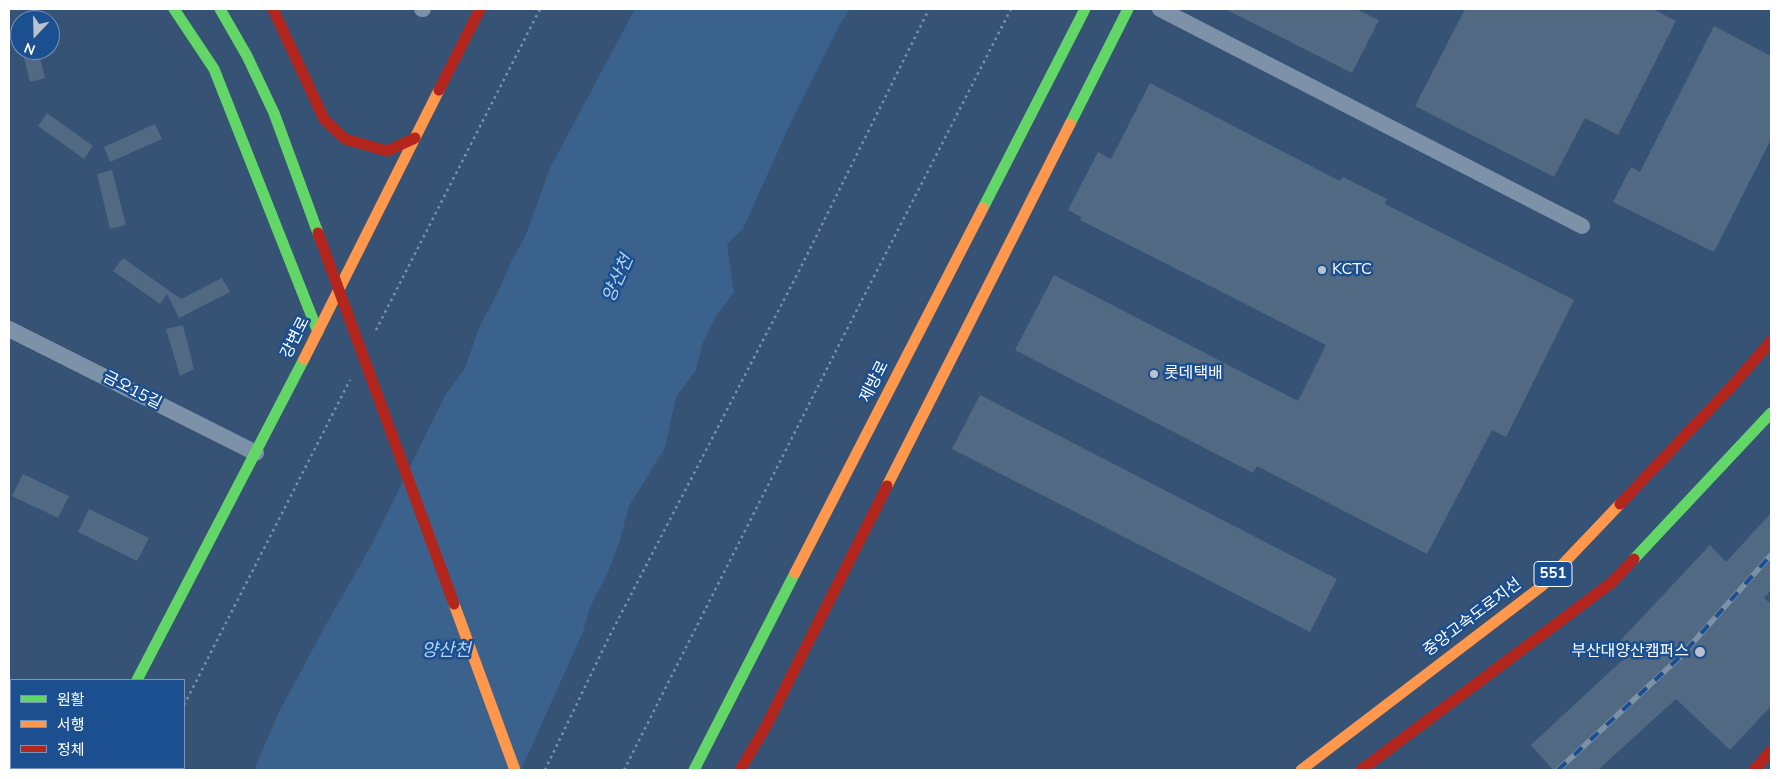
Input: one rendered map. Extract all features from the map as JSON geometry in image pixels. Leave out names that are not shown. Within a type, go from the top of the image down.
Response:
[{"type":"main road","points":[[174,9],[214,69],[318,332]]},
{"type":"main road","points":[[220,9],[247,56],[274,113],[516,770]]},
{"type":"main road","points":[[273,9],[324,119],[345,139],[387,151],[415,138]]},
{"type":"main road","name":"강변로","points":[[138,679],[318,332],[480,9]]},
{"type":"main road","name":"제방로","points":[[694,770],[1085,9]]},
{"type":"main road","points":[[740,770],[765,728],[1128,9]]},
{"type":"main road","name":"중앙고속도로지선","points":[[1301,770],[1542,586],[1732,386],[1771,341]]},
{"type":"main road","name":"551","points":[[1361,770],[1610,584],[1771,413]]},
{"type":"main road","points":[[1754,770],[1771,751]]},
{"type":"street","points":[[1160,9],[1582,226]]},
{"type":"street","name":"금오15길","points":[[9,329],[256,453]]},
{"type":"path","points":[[545,770],[609,637],[798,271],[929,9]]},
{"type":"path","points":[[624,770],[840,341],[1011,9]]},
{"type":"water","name":"양산천","points":[[635,9],[850,9],[840,24],[790,124],[743,229],[727,244],[734,292],[716,316],[702,345],[696,370],[676,397],[665,448],[629,506],[619,543],[608,572],[590,607],[583,632],[521,770],[254,770],[279,712],[371,546],[445,396],[465,368],[479,328],[525,237],[550,168]]},
{"type":"building","points":[[1225,9],[1356,9],[1379,20],[1352,73]]},
{"type":"building","points":[[1465,9],[1653,9],[1676,21],[1618,135],[1585,118],[1554,177],[1415,106]]},
{"type":"building","points":[[1714,26],[1771,56],[1771,139],[1714,252],[1613,202],[1631,167],[1640,172]]},
{"type":"building","points":[[24,60],[40,60],[45,78],[30,82]]},
{"type":"building","points":[[1150,83],[1340,181],[1343,177],[1387,199],[1385,204],[1574,300],[1506,437],[1492,430],[1427,554],[1257,466],[1253,473],[1015,350],[1054,275],[1298,401],[1326,345],[1080,220],[1081,217],[1068,210],[1098,152],[1111,159]]},
{"type":"building","points":[[47,113],[93,146],[84,159],[38,126]]},
{"type":"building","points":[[155,124],[162,139],[110,162],[104,147]]},
{"type":"building","points":[[112,170],[126,225],[110,229],[97,174]]},
{"type":"building","points":[[123,258],[181,299],[222,278],[230,292],[179,318],[167,294],[160,304],[113,271]]},
{"type":"building","points":[[183,325],[194,369],[180,376],[166,329]]},
{"type":"building","points":[[980,395],[1337,579],[1310,632],[952,449]]},
{"type":"building","points":[[23,474],[69,496],[58,518],[12,496]]},
{"type":"building","points":[[89,509],[149,538],[137,561],[78,532]]},
{"type":"building","points":[[1771,513],[1771,590],[1764,598],[1771,604],[1771,706],[1730,750],[1676,699],[1598,770],[1553,770],[1531,745],[1629,654],[1618,643],[1710,545],[1726,562]]},
{"type":"railway","points":[[1558,770],[1681,656],[1771,555]]},
{"type":"traffic: fast","points":[[174,9],[214,69],[318,332]]},
{"type":"traffic: fast","points":[[220,9],[247,56],[274,113],[318,233]]},
{"type":"traffic: fast","points":[[983,208],[1085,9]]},
{"type":"traffic: fast","points":[[1070,124],[1128,9]]},
{"type":"traffic: fast","points":[[138,679],[304,359]]},
{"type":"traffic: fast","points":[[1634,559],[1771,413]]},
{"type":"traffic: fast","points":[[694,770],[795,573]]},
{"type":"traffic: slow","points":[[304,359],[439,90]]},
{"type":"traffic: slow","points":[[887,486],[1070,124]]},
{"type":"traffic: slow","points":[[795,573],[983,208]]},
{"type":"traffic: slow","points":[[1301,770],[1542,586],[1620,504]]},
{"type":"traffic: slow","points":[[454,604],[515,770]]},
{"type":"traffic: jam","points":[[273,9],[324,119],[345,139],[387,151],[415,138]]},
{"type":"traffic: jam","points":[[439,90],[480,9]]},
{"type":"traffic: jam","points":[[318,233],[454,604]]},
{"type":"traffic: jam","points":[[1620,504],[1732,386],[1771,341]]},
{"type":"traffic: jam","points":[[740,770],[765,728],[887,486]]},
{"type":"traffic: jam","points":[[1361,770],[1611,583],[1634,559]]},
{"type":"traffic: jam","points":[[1754,770],[1771,751]]},
{"type":"place","name":"KCTC","points":[[1322,270]]},
{"type":"place","name":"롯데택배","points":[[1154,374]]},
{"type":"place","name":"부산대양산캠퍼스","points":[[1700,652]]}]
